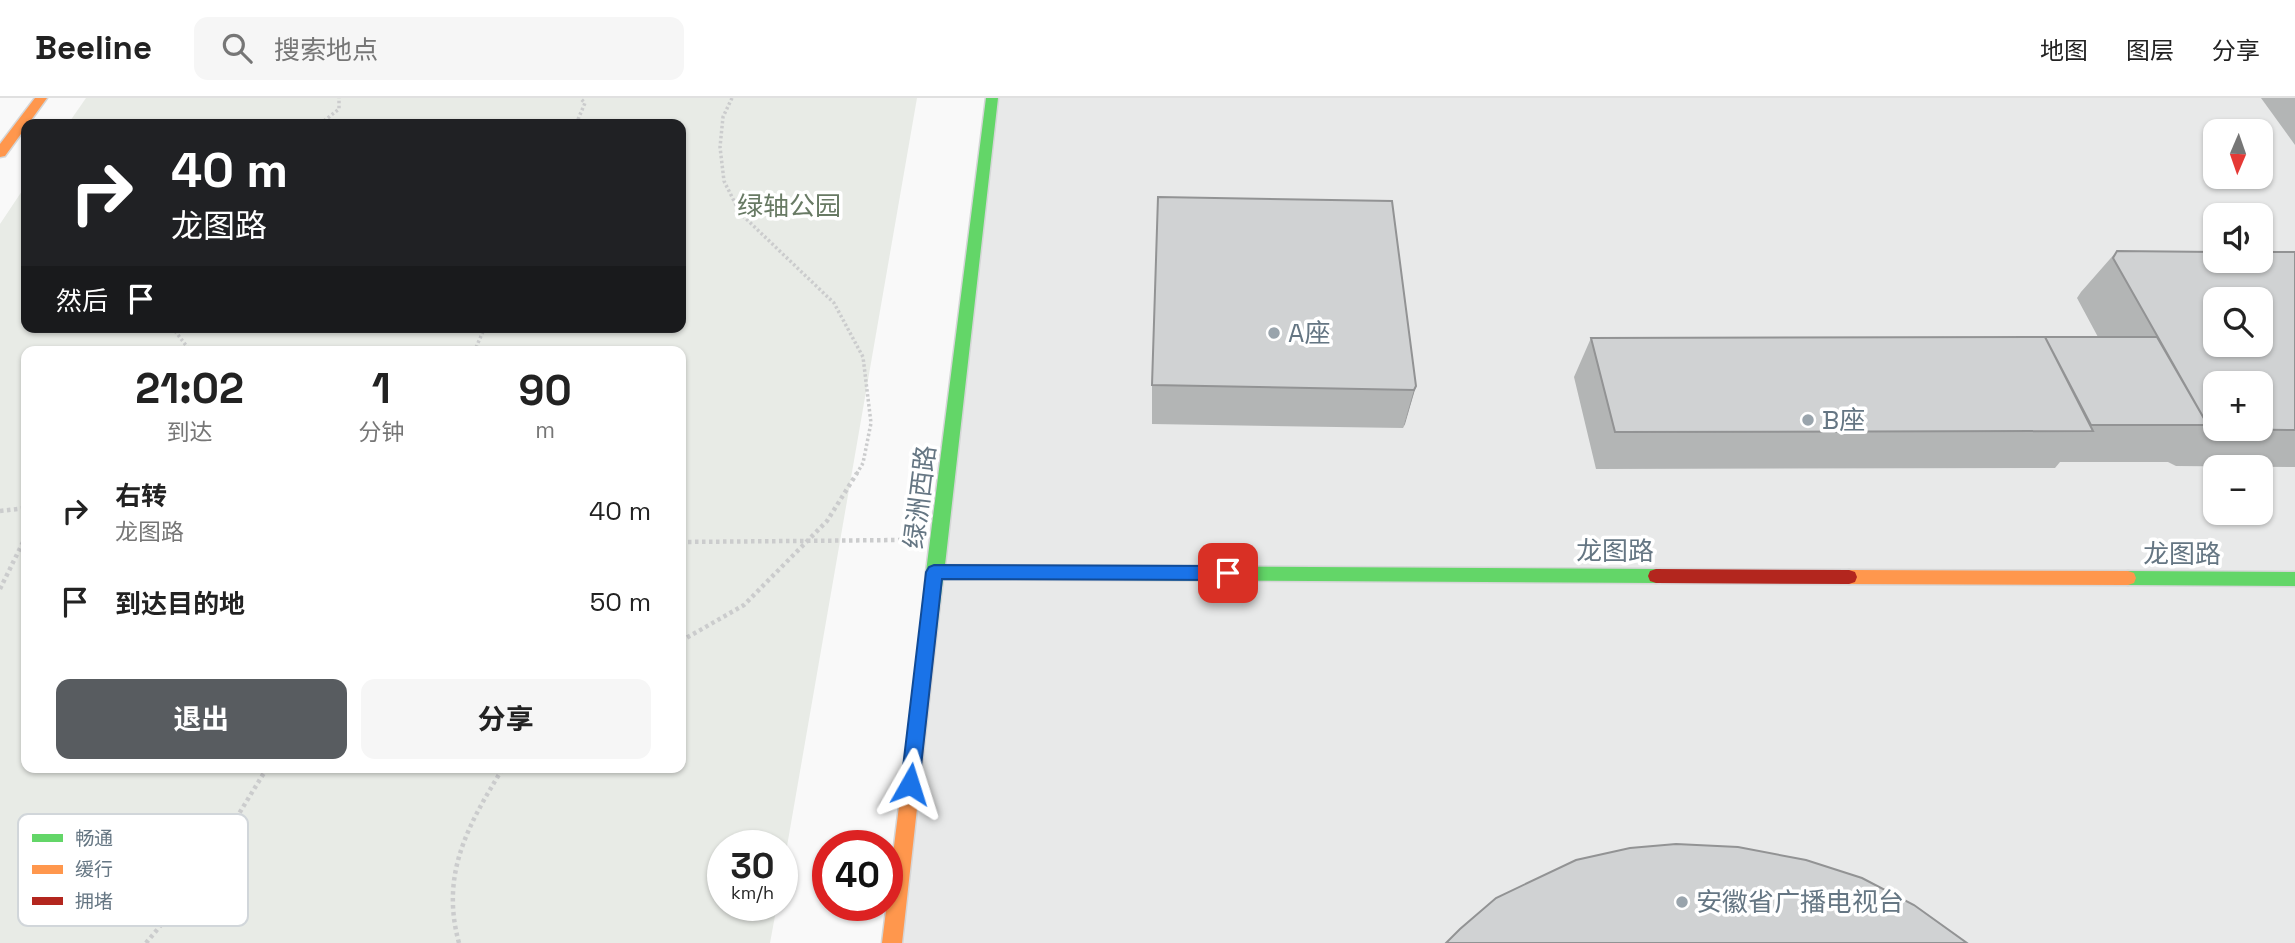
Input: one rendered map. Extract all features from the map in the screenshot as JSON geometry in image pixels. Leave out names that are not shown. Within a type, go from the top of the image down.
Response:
[{"type":"street","points":[[25,119],[41,98]]},
{"type":"street","name":"绿洲西路","points":[[892,943],[992,98]]},
{"type":"street","points":[[0,153],[21,125]]},
{"type":"street","name":"龙图路","points":[[934,572],[2295,579]]},
{"type":"path","points":[[326,119],[339,109],[339,98]]},
{"type":"path","points":[[578,119],[585,103],[580,98]]},
{"type":"path","points":[[686,638],[744,605],[827,521],[863,463],[871,423],[863,357],[834,303],[810,276],[770,243],[740,213],[724,181],[720,147],[723,117],[732,98]]},
{"type":"path","points":[[0,511],[21,509]]},
{"type":"path","points":[[686,542],[940,540]]},
{"type":"path","points":[[0,589],[21,546]]},
{"type":"path","points":[[242,814],[264,773]]},
{"type":"path","points":[[459,943],[450,901],[459,854],[474,816],[500,773]]},
{"type":"path","points":[[146,943],[164,926]]},
{"type":"shaded area","points":[[992,98],[2295,98],[2295,943],[892,943],[895,921],[903,921],[903,850]]},
{"type":"green space","name":"绿轴公园","points":[[86,98],[917,98],[790,830],[707,830],[707,921],[774,921],[770,943],[0,943],[0,224],[21,192],[21,333],[686,333],[686,119],[71,119]]},
{"type":"building","name":"A座","points":[[1158,197],[1392,201],[1416,386],[1414,390],[1152,385]]},
{"type":"building","points":[[2117,251],[2203,252],[2203,273],[2273,273],[2273,252],[2295,252],[2295,430],[2273,430],[2273,371],[2203,371],[2203,417],[2113,258]]},
{"type":"building","points":[[2045,337],[2093,431],[1615,432],[1591,338]]},
{"type":"building","points":[[2045,337],[2157,337],[2203,417],[2203,425],[2091,425]]},
{"type":"building","name":"安徽省广播电视台","points":[[1676,844],[1738,847],[1806,860],[1862,878],[1914,905],[1967,943],[1446,943],[1496,898],[1576,860],[1630,848]]},
{"type":"traffic: fast","points":[[929,629],[992,98]]},
{"type":"traffic: fast","points":[[934,572],[1656,576]]},
{"type":"traffic: fast","points":[[2128,578],[2295,579]]},
{"type":"traffic: slow","points":[[25,119],[41,98]]},
{"type":"traffic: slow","points":[[0,153],[21,125]]},
{"type":"traffic: slow","points":[[1849,577],[2128,578]]},
{"type":"traffic: slow","points":[[892,943],[929,629]]},
{"type":"traffic: jam","points":[[1656,576],[1849,577]]},
{"type":"place","name":"A座","points":[[1274,333]]},
{"type":"place","name":"B座","points":[[1808,420]]},
{"type":"place","name":"安徽省广播电视台","points":[[1682,902]]},
{"type":"route","points":[[910,784],[934,572],[1228,573]]}]
